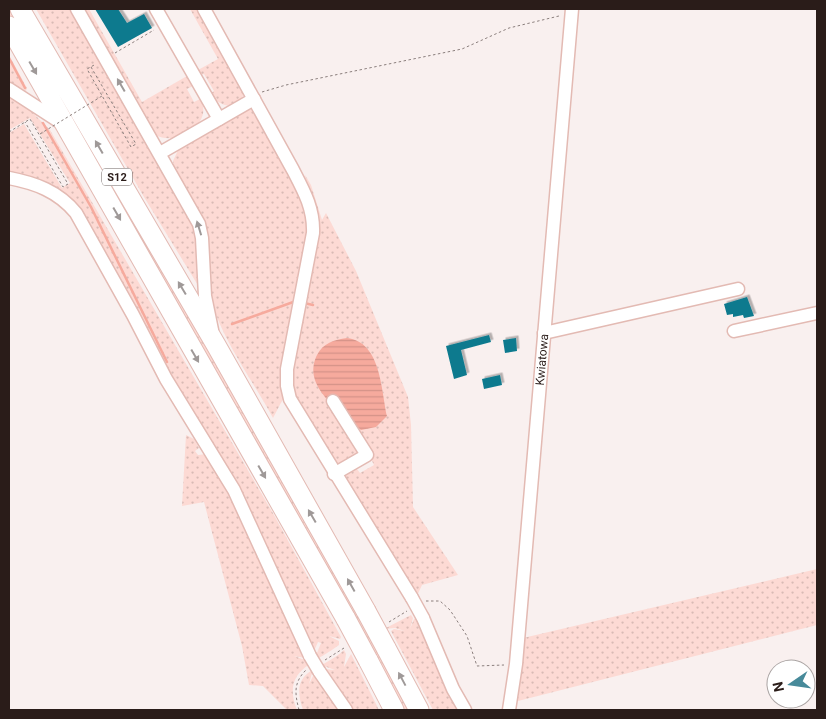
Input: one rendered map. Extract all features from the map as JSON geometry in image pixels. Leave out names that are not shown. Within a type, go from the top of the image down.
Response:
[{"type":"highway","name":"S12","points":[[20,9],[216,345],[366,611],[418,710]]},
{"type":"highway","name":"S12","points":[[9,26],[346,619],[394,710]]},
{"type":"street","points":[[77,9],[199,224],[202,238],[205,296],[216,345]]},
{"type":"street","points":[[156,9],[219,119]]},
{"type":"street","points":[[204,9],[297,178],[312,213],[313,233],[289,347],[286,386],[299,416],[410,604],[423,618],[453,689],[465,710]]},
{"type":"street","name":"Kwiatowa","points":[[509,710],[516,664],[572,11]]},
{"type":"street","points":[[9,89],[66,126]]},
{"type":"street","points":[[160,153],[252,98]]},
{"type":"street","points":[[9,178],[41,186],[66,202],[76,213],[133,314],[166,379],[234,490],[316,664],[346,710]]},
{"type":"street","points":[[544,333],[738,289]]},
{"type":"street","points":[[734,331],[817,312]]},
{"type":"street","points":[[333,401],[367,455],[334,474]]},
{"type":"path","points":[[252,98],[286,85],[462,49],[517,26],[572,11]]},
{"type":"path","points":[[91,67],[136,144],[131,147],[87,69],[165,24]]},
{"type":"path","points":[[40,134],[102,96]]},
{"type":"path","points":[[9,132],[25,122],[30,119],[68,184],[63,186],[25,122]]},
{"type":"path","points":[[426,601],[440,601],[450,610],[467,636],[477,666],[516,664]]},
{"type":"path","points":[[384,625],[410,604]]},
{"type":"path","points":[[299,710],[294,691],[297,680],[305,670],[350,644]]},
{"type":"shaded area","points":[[9,9],[13,9],[210,347],[411,710],[403,710],[9,14]]},
{"type":"shaded area","points":[[36,9],[72,9],[196,225],[199,287],[144,197]]},
{"type":"shaded area","points":[[82,9],[89,9],[142,102],[187,76],[193,86],[187,89],[194,102],[200,99],[203,108],[198,124],[183,135],[173,138],[164,138],[156,135]]},
{"type":"shaded area","points":[[190,9],[198,9],[244,90],[239,103],[235,105],[224,105],[209,94],[214,91],[204,74],[201,75],[198,70],[218,59]]},
{"type":"shaded area","points":[[9,55],[27,88],[26,91],[9,84]]},
{"type":"shaded area","points":[[9,97],[30,110],[50,130],[274,515],[341,637],[340,639],[329,636],[339,641],[339,645],[311,663],[297,677],[293,686],[293,697],[297,710],[287,710],[263,686],[249,685],[242,646],[204,502],[182,506],[186,435],[194,439],[199,448],[195,451],[198,455],[207,454],[227,493],[235,500],[256,543],[280,606],[305,658],[294,656],[305,660],[317,653],[321,643],[318,642],[313,653],[260,530],[200,422],[180,393],[79,214],[9,174],[9,133],[24,124],[62,188],[70,183],[30,118],[9,130]]},
{"type":"shaded area","points":[[249,109],[257,113],[298,187],[309,220],[284,397],[273,418],[229,343],[215,312],[209,288],[209,242],[206,225],[203,217],[178,178],[173,161],[179,148]]},
{"type":"shaded area","points":[[305,175],[311,185],[322,220],[326,213],[356,271],[408,397],[411,425],[413,507],[458,575],[422,585],[416,598],[343,475],[353,468],[357,469],[360,473],[374,465],[367,451],[338,465],[297,408],[289,382],[316,236]]},
{"type":"shaded area","points":[[347,338],[358,341],[367,348],[378,368],[387,416],[376,427],[361,430],[334,406],[319,388],[314,378],[313,367],[319,351],[329,343]]},
{"type":"shaded area","points":[[817,569],[817,625],[518,701],[523,638]]},
{"type":"shaded area","points":[[411,615],[413,618],[410,629],[414,619],[417,617],[460,710],[433,710],[391,631],[394,629],[405,631],[395,628],[384,629]]},
{"type":"shaded area","points":[[344,650],[346,654],[344,667],[351,654],[379,710],[350,710],[324,669],[335,670],[324,666],[312,673],[309,684],[314,674],[340,710],[303,710],[300,686],[303,678],[309,672]]},
{"type":"building","points":[[95,9],[118,9],[127,23],[144,14],[152,28],[118,47]]},
{"type":"building","points":[[747,297],[754,316],[744,318],[743,315],[733,317],[733,314],[727,315],[724,304]]},
{"type":"building","points":[[489,335],[491,342],[461,350],[467,375],[454,379],[446,346]]},
{"type":"building","points":[[516,338],[517,351],[505,353],[503,340]]},
{"type":"building","points":[[500,375],[502,385],[484,389],[482,379]]},
{"type":"waterway","points":[[9,58],[25,88]]},
{"type":"waterway","points":[[43,123],[91,207],[167,362]]},
{"type":"waterway","points":[[232,324],[296,301]]},
{"type":"waterway","points":[[304,303],[313,305]]}]
